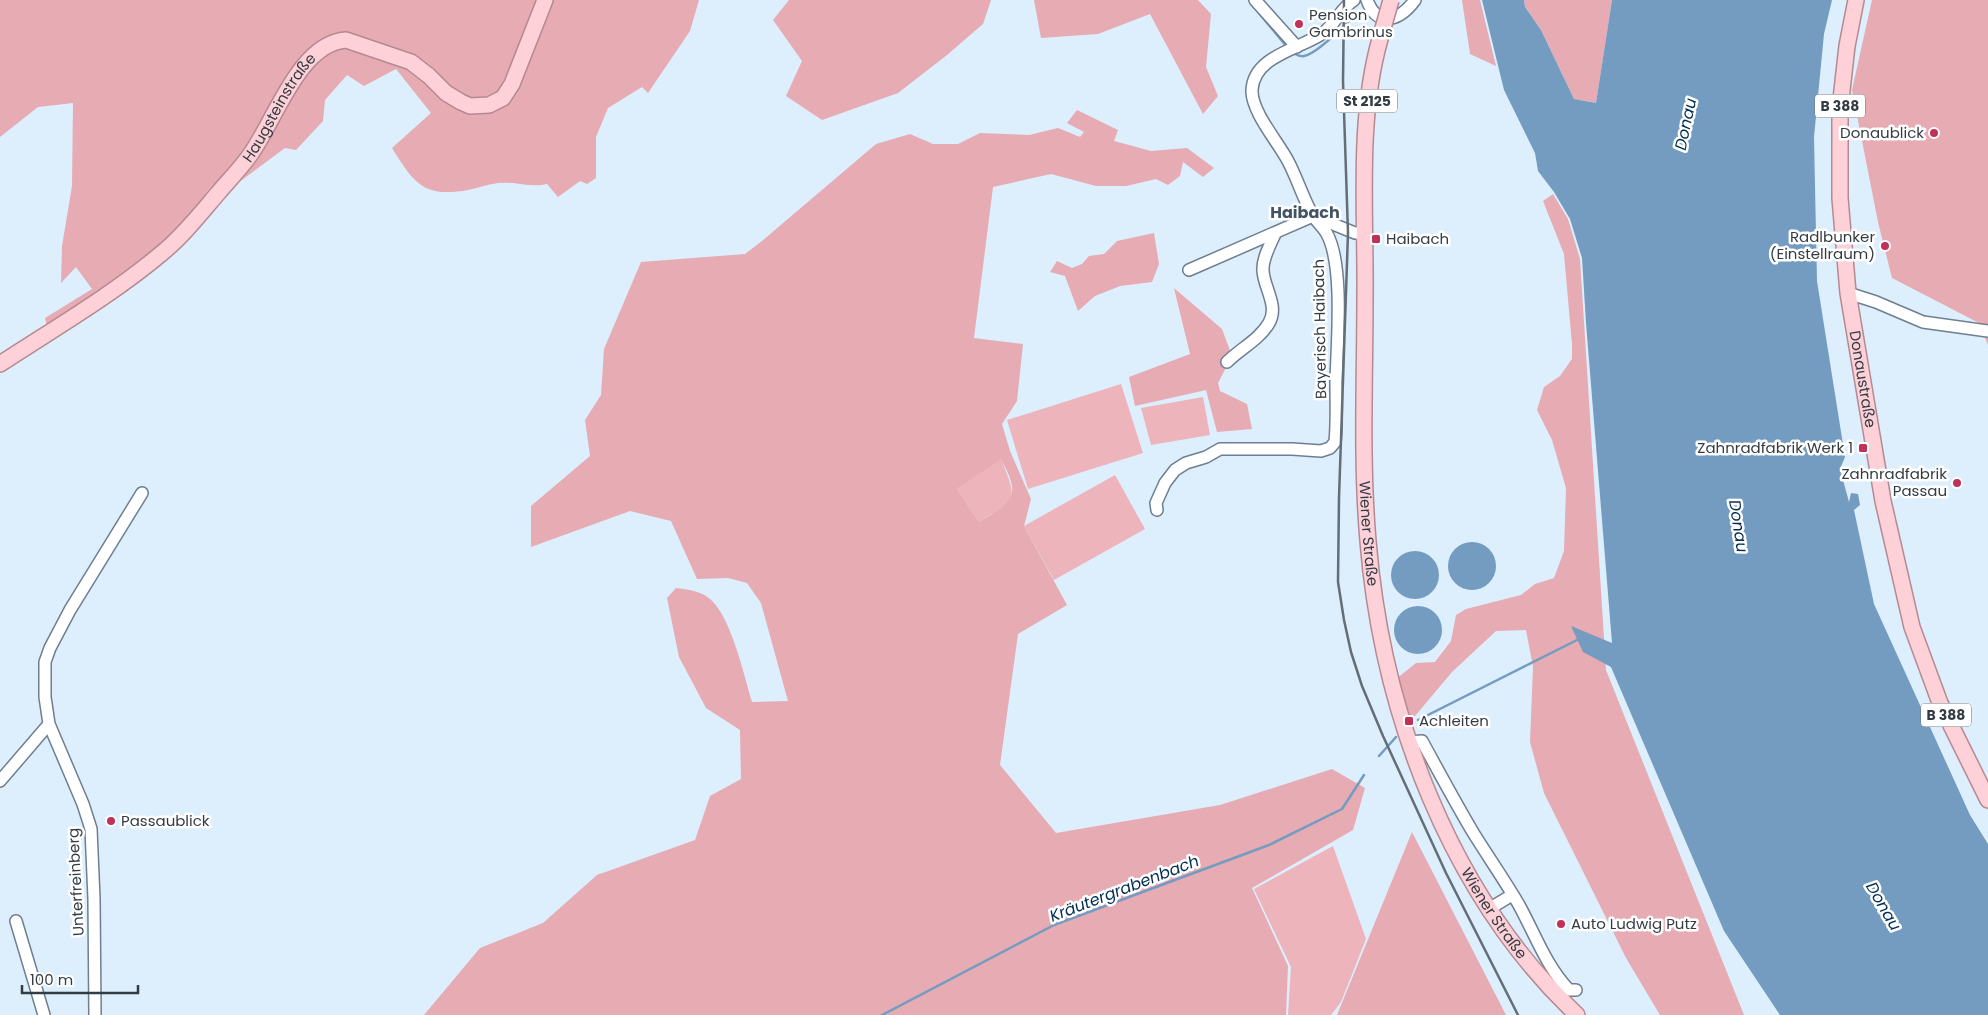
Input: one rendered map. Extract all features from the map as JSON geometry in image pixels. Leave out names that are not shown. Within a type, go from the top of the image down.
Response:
[{"type":"main road","name":"Haugsteinstraße","points":[[0,364],[123,285],[164,252],[198,217],[250,155],[300,70],[323,47],[346,40],[403,59],[419,68],[446,93],[460,102],[480,107],[503,98],[512,84],[545,0]]},
{"type":"main road","name":"Wiener Straße","points":[[1391,0],[1372,67],[1366,127],[1364,447],[1368,540],[1377,615],[1386,662],[1410,742],[1441,820],[1464,867],[1511,942],[1535,972],[1577,1015]]},
{"type":"main road","name":"Donaustraße","points":[[1856,0],[1847,46],[1840,108],[1840,198],[1848,294],[1883,501],[1912,627],[1940,703],[1988,800]]},
{"type":"street","points":[[1255,0],[1291,49]]},
{"type":"street","name":"Bayerisch Haibach","points":[[1157,510],[1156,503],[1165,483],[1175,470],[1186,463],[1206,457],[1220,450],[1292,449],[1321,451],[1333,445],[1335,438],[1337,270],[1334,251],[1327,234],[1313,216],[1288,161],[1256,107],[1252,90],[1259,72],[1272,58],[1322,34],[1333,24],[1348,4],[1354,0]]},
{"type":"street","points":[[1367,0],[1376,13],[1389,19],[1401,15],[1415,0]]},
{"type":"street","points":[[1189,270],[1313,216],[1356,233],[1366,233]]},
{"type":"street","points":[[1227,362],[1262,332],[1270,322],[1273,304],[1262,269],[1275,234]]},
{"type":"street","points":[[1848,294],[1876,302],[1924,322],[1988,330]]},
{"type":"street","name":"Unterfreinberg","points":[[95,1015],[94,898],[91,830],[83,804],[49,724],[44,680],[45,662],[50,648],[70,610],[142,493]]},
{"type":"street","points":[[0,781],[49,724]]},
{"type":"street","points":[[1410,742],[1422,741],[1473,833],[1538,940],[1548,963],[1569,990],[1576,990]]},
{"type":"street","points":[[1489,909],[1512,895]]},
{"type":"street","points":[[16,920],[44,1015]]},
{"type":"street","points":[[1535,972],[1548,963]]},
{"type":"shaded area","points":[[0,0],[699,0],[690,31],[648,93],[642,87],[608,108],[596,137],[596,178],[587,184],[580,181],[558,197],[547,184],[498,183],[453,192],[440,192],[421,185],[414,179],[392,148],[431,113],[396,69],[364,86],[347,75],[325,100],[323,121],[296,150],[285,148],[227,191],[105,290],[47,327],[45,318],[92,289],[76,267],[61,283],[62,246],[72,186],[73,103],[38,107],[0,137]]},
{"type":"shaded area","points":[[789,0],[991,0],[983,24],[898,93],[822,120],[786,96],[802,61],[773,20]]},
{"type":"shaded area","points":[[1034,0],[1198,0],[1211,14],[1206,67],[1218,96],[1203,114],[1150,14],[1098,34],[1041,38]]},
{"type":"shaded area","points":[[1462,0],[1480,0],[1496,66],[1470,54]]},
{"type":"shaded area","points":[[1524,0],[1612,0],[1596,103],[1574,99],[1541,30],[1525,7]]},
{"type":"shaded area","points":[[1872,0],[1988,0],[1988,345],[1979,323],[1892,278],[1878,222],[1852,90]]},
{"type":"shaded area","points":[[1077,110],[1118,130],[1114,141],[1151,151],[1187,148],[1214,168],[1203,177],[1183,162],[1180,176],[1168,185],[1156,179],[1126,186],[1096,186],[1051,174],[993,187],[974,338],[1023,344],[1017,401],[1002,424],[1010,451],[1031,499],[1024,526],[1067,605],[1018,634],[1000,765],[1056,833],[1220,805],[1332,769],[1365,788],[1353,830],[1252,888],[1288,966],[1286,1015],[424,1015],[480,948],[543,923],[597,875],[695,840],[710,796],[741,779],[740,730],[706,708],[679,657],[667,598],[676,588],[692,590],[706,596],[715,604],[735,644],[752,702],[788,701],[761,603],[747,583],[728,578],[697,579],[671,521],[630,511],[531,547],[531,506],[590,456],[585,420],[601,395],[604,349],[641,262],[745,254],[876,144],[910,134],[933,144],[958,144],[980,133],[1029,135],[1058,128],[1080,137],[1084,132],[1067,123]],"holes":[[[1001,459],[1011,482],[1011,497],[1000,509],[979,522],[957,489]]]},
{"type":"shaded area","points":[[1553,194],[1568,219],[1580,259],[1606,670],[1744,1015],[1660,1015],[1626,958],[1544,793],[1530,742],[1533,667],[1526,630],[1496,631],[1452,672],[1410,722],[1396,679],[1416,663],[1435,662],[1451,641],[1456,615],[1466,609],[1521,595],[1535,584],[1554,578],[1564,551],[1566,488],[1552,440],[1537,410],[1544,387],[1560,376],[1572,359],[1564,254],[1543,201]]},
{"type":"shaded area","points":[[1154,233],[1159,264],[1152,282],[1120,286],[1095,296],[1078,311],[1065,276],[1050,272],[1057,261],[1072,268],[1082,264],[1089,256],[1104,254],[1117,241]]},
{"type":"shaded area","points":[[1174,288],[1222,329],[1232,356],[1218,383],[1220,391],[1247,404],[1252,429],[1217,432],[1206,390],[1135,406],[1129,377],[1190,354]]},
{"type":"shaded area","points":[[1121,384],[1143,453],[1028,489],[1007,420]]},
{"type":"shaded area","points":[[1203,397],[1210,435],[1151,445],[1141,408]]},
{"type":"shaded area","points":[[1001,458],[1012,491],[1011,498],[1008,503],[979,522],[957,489]]},
{"type":"shaded area","points":[[1115,475],[1145,529],[1054,580],[1024,526]]},
{"type":"shaded area","points":[[1412,832],[1506,1015],[1337,1015]]},
{"type":"shaded area","points":[[1333,846],[1366,939],[1341,1002],[1331,1015],[1288,1015],[1291,967],[1254,889]]},
{"type":"water","name":"Donau","points":[[1482,0],[1524,0],[1525,7],[1541,30],[1574,99],[1596,103],[1612,0],[1832,0],[1824,34],[1814,137],[1817,281],[1845,457],[1840,469],[1849,502],[1851,493],[1858,494],[1860,505],[1854,510],[1874,604],[1970,815],[1988,844],[1988,1015],[1780,1015],[1724,931],[1611,667],[1583,652],[1571,626],[1612,643],[1582,258],[1570,219],[1554,192],[1538,171],[1535,153],[1504,90]]},
{"type":"water","points":[[1467,542],[1477,542],[1486,546],[1492,552],[1495,557],[1495,575],[1486,586],[1477,590],[1467,590],[1458,586],[1452,580],[1448,571],[1448,561],[1452,552],[1458,546]]},
{"type":"water","points":[[1410,551],[1420,551],[1429,555],[1435,561],[1438,566],[1438,584],[1429,595],[1420,599],[1410,599],[1401,595],[1395,589],[1391,580],[1391,570],[1395,561],[1401,555]]},
{"type":"water","points":[[1413,606],[1423,606],[1432,610],[1438,616],[1441,621],[1441,639],[1432,650],[1423,654],[1413,654],[1404,650],[1398,644],[1394,635],[1394,625],[1398,616],[1404,610]]},
{"type":"waterway","name":"Haibach","points":[[1254,7],[1287,47]]},
{"type":"waterway","name":"Haibach","points":[[1293,53],[1298,56],[1310,54],[1330,39],[1354,16]]},
{"type":"waterway","name":"Kräutergrabenbach","points":[[1418,720],[1577,640]]},
{"type":"waterway","name":"Kräutergrabenbach","points":[[1379,756],[1396,737]]},
{"type":"waterway","name":"Kräutergrabenbach","points":[[882,1015],[1054,925],[1269,845],[1342,809],[1364,775]]},
{"type":"railway","points":[[1344,0],[1343,81],[1348,233],[1338,582],[1344,620],[1351,652],[1362,686],[1383,736],[1446,873],[1518,1015]]},
{"type":"place","name":"Pension Gambrinus","points":[[1299,24]]},
{"type":"place","name":"Donaublick","points":[[1934,133]]},
{"type":"place","name":"Haibach","points":[[1376,239]]},
{"type":"place","name":"Radlbunker (Einstellraum)","points":[[1885,246]]},
{"type":"place","name":"Zahnradfabrik Werk 1","points":[[1863,448]]},
{"type":"place","name":"Zahnradfabrik Passau","points":[[1957,483]]},
{"type":"place","name":"Achleiten","points":[[1409,721]]},
{"type":"place","name":"Passaublick","points":[[111,821]]},
{"type":"place","name":"Auto Ludwig Putz","points":[[1561,924]]},
{"type":"district","name":"Haibach","points":[[1305,212]]}]
